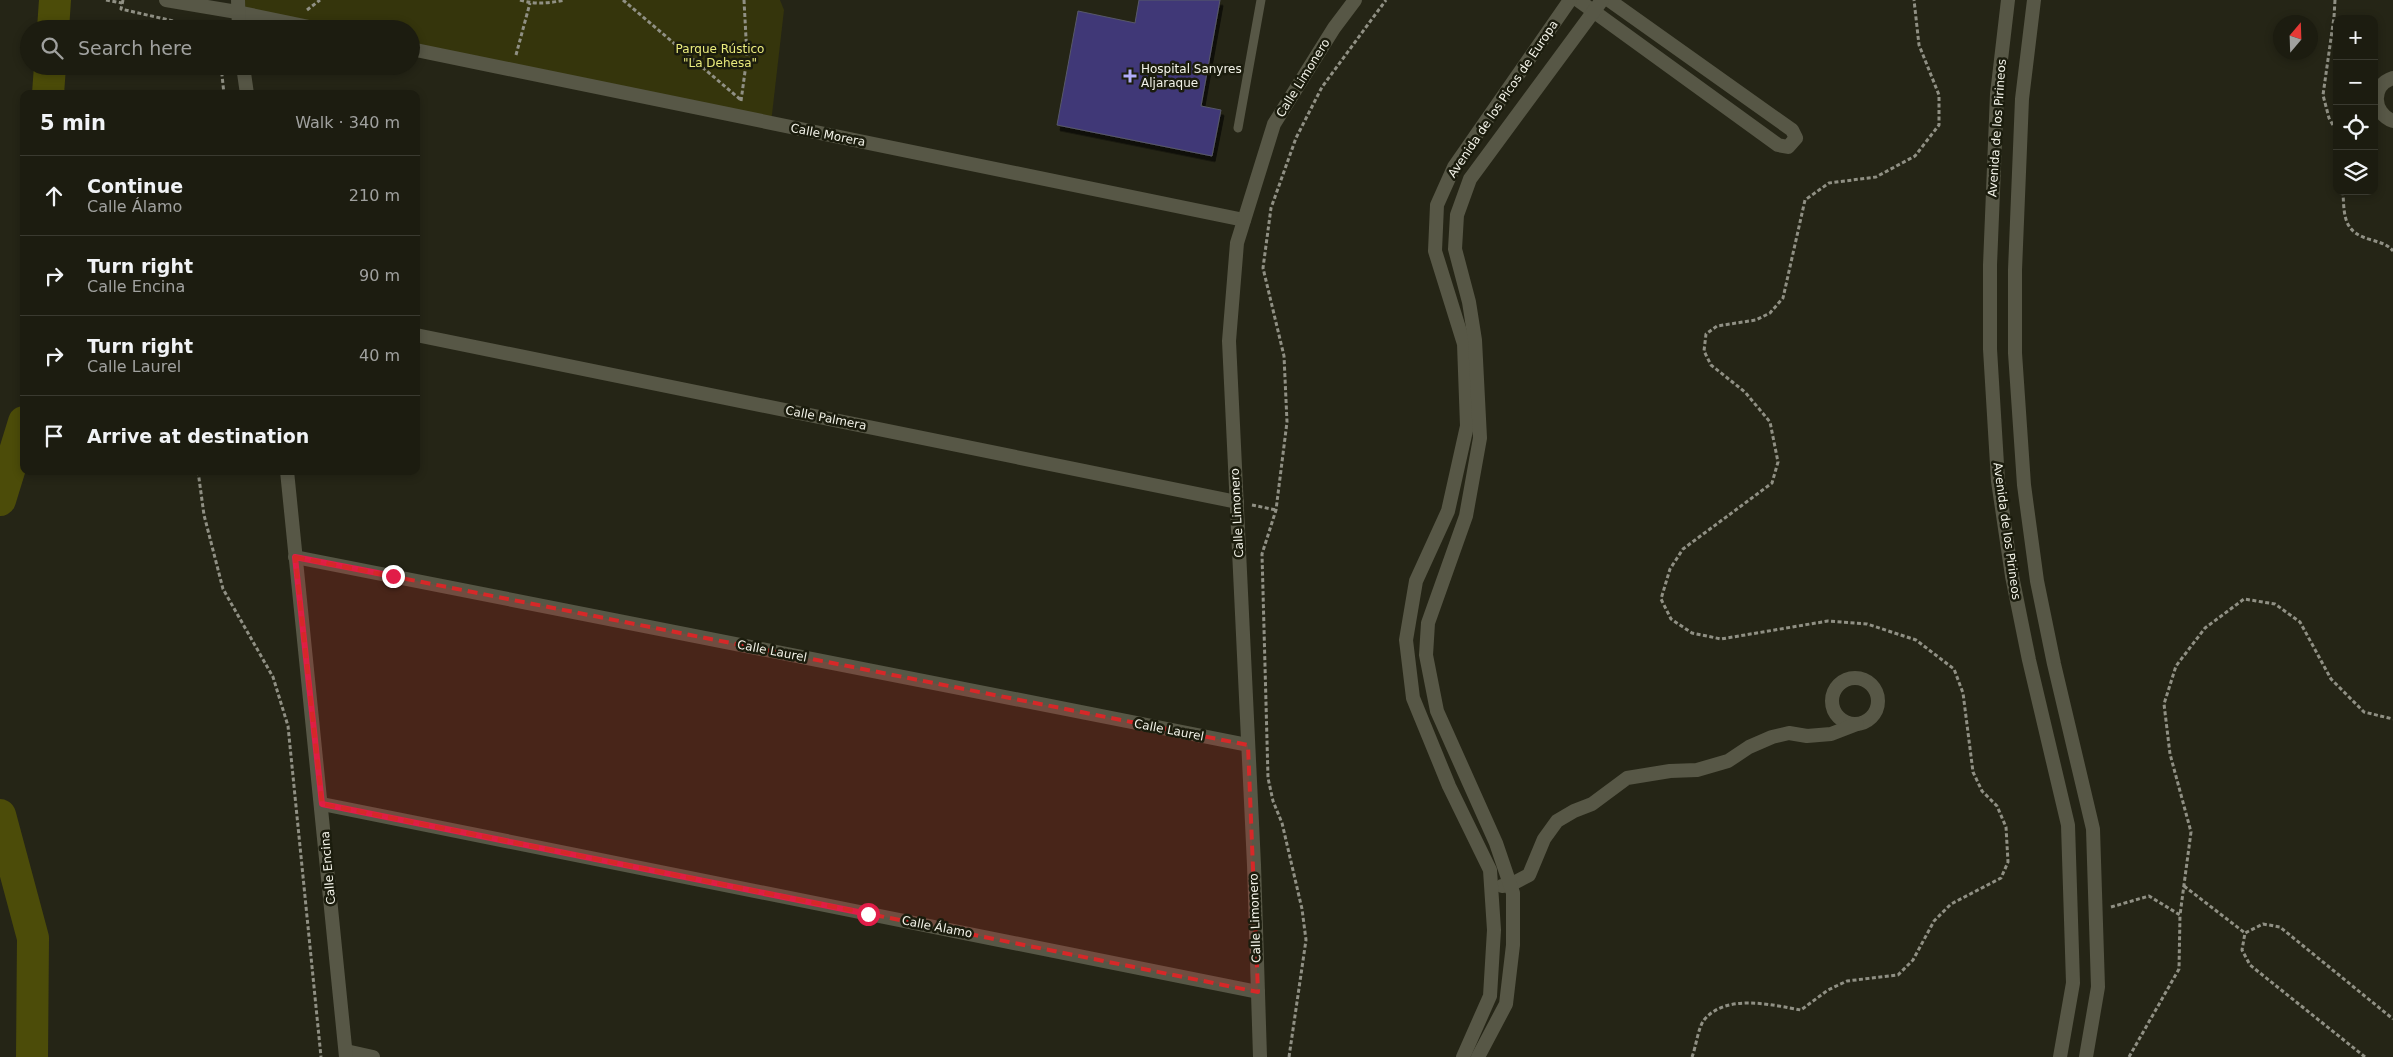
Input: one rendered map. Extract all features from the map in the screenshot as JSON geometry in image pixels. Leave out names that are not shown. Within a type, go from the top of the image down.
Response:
[{"type":"street","points":[[166,0],[238,6],[287,20]]},
{"type":"street","name":"Calle Limonero","points":[[1260,1057],[1248,745],[1229,341],[1237,243],[1274,124],[1334,28],[1355,0]]},
{"type":"street","name":"Avenida de los Picos de Europa","points":[[1463,1057],[1490,996],[1494,930],[1490,870],[1450,786],[1413,698],[1406,640],[1416,581],[1448,511],[1467,426],[1464,344],[1435,251],[1437,205],[1454,167],[1570,0]]},
{"type":"street","points":[[1578,0],[1598,6],[1778,145],[1788,147],[1796,138],[1792,130],[1609,0]]},
{"type":"street","name":"Avenida de los Pirineos","points":[[2008,0],[1997,94],[1990,265],[1990,349],[1998,480],[2012,576],[2029,660],[2068,825],[2073,983],[2060,1057]]},
{"type":"street","name":"Avenida de los Pirineos","points":[[2034,0],[2022,99],[2015,270],[2015,353],[2024,485],[2037,581],[2050,646],[2093,829],[2098,988],[2086,1057]]},
{"type":"street","points":[[238,6],[239,20]]},
{"type":"street","name":"Avenida de los Picos de Europa","points":[[1478,1057],[1506,1004],[1513,945],[1513,893],[1496,843],[1436,711],[1426,655],[1428,623],[1466,516],[1480,438],[1475,340],[1455,248],[1456,216],[1470,179],[1598,6]]},
{"type":"street","name":"Calle Morera","points":[[420,51],[1244,220]]},
{"type":"street","points":[[244,75],[246,90]]},
{"type":"street","points":[[2393,78],[2382,84],[2377,99],[2382,114],[2393,121]]},
{"type":"street","name":"Calle Palmera","points":[[420,336],[1237,502]]},
{"type":"street","name":"Calle Encina","points":[[287,475],[346,1054]]},
{"type":"street","name":"Calle Laurel","points":[[295,557],[1248,745]]},
{"type":"street","points":[[1491,888],[1510,885],[1529,875],[1544,839],[1557,821],[1574,811],[1592,804],[1627,778],[1663,772],[1697,770],[1728,761],[1749,747],[1772,737],[1788,733],[1807,736],[1831,734],[1857,724]]},
{"type":"street","name":"Calle Álamo","points":[[322,804],[1258,992]]},
{"type":"street","points":[[346,1054],[373,1057]]},
{"type":"lane","points":[[1238,128],[1261,0]]},
{"type":"path","points":[[106,0],[123,1],[121,9],[169,20]]},
{"type":"path","points":[[520,0],[530,3],[565,0]]},
{"type":"path","points":[[624,0],[741,100]]},
{"type":"path","points":[[739,117],[747,57],[744,0]]},
{"type":"path","points":[[1289,1057],[1306,940],[1302,909],[1282,823],[1273,801],[1268,778],[1262,554],[1276,510],[1287,422],[1284,356],[1263,268],[1271,208],[1296,138],[1322,87],[1386,0]]},
{"type":"path","points":[[1692,1057],[1704,1020],[1723,1006],[1763,1003],[1801,1010],[1828,990],[1847,982],[1898,975],[1913,960],[1934,921],[1950,904],[2001,878],[2008,862],[2006,826],[1997,806],[1982,791],[1973,772],[1963,693],[1954,669],[1916,640],[1867,624],[1828,621],[1721,639],[1692,633],[1671,619],[1662,599],[1670,569],[1683,549],[1772,483],[1778,462],[1770,422],[1745,392],[1712,365],[1704,351],[1706,334],[1717,326],[1756,320],[1770,313],[1783,298],[1805,200],[1829,183],[1876,177],[1915,156],[1939,125],[1939,95],[1919,45],[1914,0]]},
{"type":"path","points":[[2333,125],[2329,118],[2323,95],[2334,17],[2334,0]]},
{"type":"path","points":[[512,71],[530,3]]},
{"type":"path","points":[[222,75],[224,90]]},
{"type":"path","points":[[2343,195],[2347,226],[2358,236],[2387,244],[2393,251]]},
{"type":"path","points":[[199,475],[204,515],[223,589],[273,677],[288,726],[321,1057]]},
{"type":"path","points":[[1237,502],[1276,510]]},
{"type":"path","points":[[2129,1057],[2179,969],[2180,915],[2191,832],[2170,754],[2164,704],[2176,666],[2205,628],[2244,599],[2275,604],[2300,622],[2331,679],[2364,712],[2393,719]]},
{"type":"path","points":[[2184,886],[2244,933]]},
{"type":"path","points":[[2097,911],[2149,896],[2180,915]]},
{"type":"path","points":[[2244,933],[2263,924],[2280,927],[2393,1019]]},
{"type":"path","points":[[2244,933],[2242,950],[2250,965],[2365,1057]]},
{"type":"highlighted area","points":[[295,557],[1248,745],[1258,992],[322,804]]},
{"type":"green space","name":"Parque Rústico \"La Dehesa\"","points":[[238,0],[780,0],[784,10],[771,123],[420,51],[420,20],[276,20],[237,12]]},
{"type":"building","points":[[1139,0],[1220,0],[1201,106],[1221,110],[1212,156],[1057,125],[1078,11],[1135,23]]},
{"type":"waterway","points":[[54,20],[55,0]]},
{"type":"waterway","points":[[48,90],[49,75]]},
{"type":"waterway","points":[[0,500],[20,435]]},
{"type":"waterway","points":[[0,815],[33,938],[32,1057]]},
{"type":"place","name":"Hospital Sanyres Aljaraque","points":[[1130,76]]},
{"type":"route","points":[[393,576],[295,557],[322,804],[868,914]]}]
